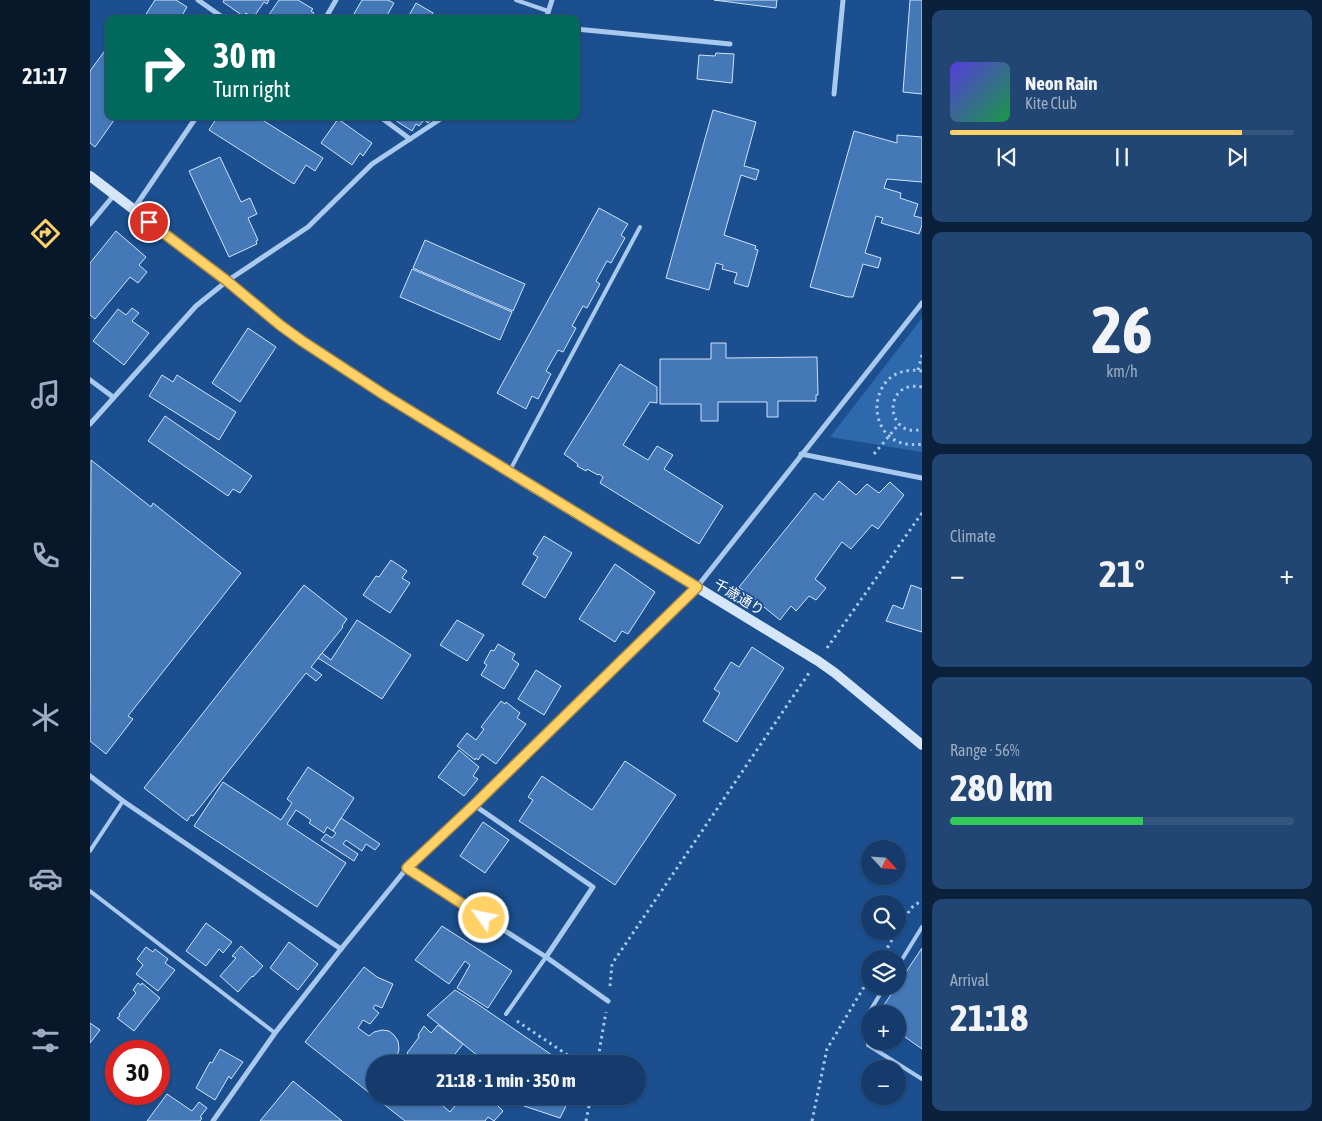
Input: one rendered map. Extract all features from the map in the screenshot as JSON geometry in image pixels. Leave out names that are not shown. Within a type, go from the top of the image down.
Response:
[{"type":"street","points":[[198,0],[219,15]]},
{"type":"street","points":[[327,15],[336,0]]},
{"type":"street","points":[[547,15],[552,0]]},
{"type":"street","points":[[834,94],[843,0]]},
{"type":"street","points":[[580,29],[730,44]]},
{"type":"street","points":[[133,210],[194,120]]},
{"type":"street","points":[[384,120],[410,139]]},
{"type":"street","points":[[90,424],[196,306],[227,281],[308,227],[372,164],[440,120]]},
{"type":"street","name":"千歳通り","points":[[90,176],[302,341],[386,396],[818,661],[922,745]]},
{"type":"street","points":[[90,224],[114,194]]},
{"type":"street","points":[[213,1121],[275,1033],[341,948],[407,868],[697,587],[922,302]]},
{"type":"street","points":[[90,380],[113,397]]},
{"type":"street","points":[[801,454],[922,478]]},
{"type":"street","points":[[90,776],[122,801],[341,948]]},
{"type":"street","points":[[474,805],[593,887],[546,957]]},
{"type":"street","points":[[407,868],[546,957],[608,1001]]},
{"type":"lane","points":[[516,0],[548,11]]},
{"type":"lane","points":[[509,472],[640,227]]},
{"type":"lane","points":[[90,851],[122,801]]},
{"type":"lane","points":[[90,891],[275,1033]]},
{"type":"lane","points":[[906,953],[922,927]]},
{"type":"lane","points":[[506,1014],[546,957]]},
{"type":"lane","points":[[879,995],[866,1016],[868,1045],[922,1079]]},
{"type":"path","points":[[922,355],[920,371],[901,372],[890,378],[882,388],[877,399],[876,412],[880,424],[889,436],[896,441],[908,445],[922,444]]},
{"type":"path","points":[[922,387],[907,387],[896,397],[892,411],[894,418],[899,424],[912,430],[922,429]]},
{"type":"path","points":[[863,466],[899,424]]},
{"type":"path","points":[[599,1055],[612,964],[818,661],[922,514]]},
{"type":"path","points":[[906,916],[911,908],[922,900]]},
{"type":"path","points":[[812,1121],[827,1049],[861,992]]},
{"type":"path","points":[[506,1014],[568,1055]]},
{"type":"path","points":[[586,1121],[589,1105]]},
{"type":"shaded area","points":[[922,318],[922,452],[830,437]]},
{"type":"building","points":[[155,0],[176,0],[187,7],[182,15],[146,15]]},
{"type":"building","points":[[224,0],[269,0],[267,4],[264,2],[255,15],[246,13],[242,15],[223,2]]},
{"type":"building","points":[[279,0],[298,0],[313,9],[311,11],[314,13],[313,15],[269,15]]},
{"type":"building","points":[[362,0],[388,0],[394,3],[387,15],[353,15]]},
{"type":"building","points":[[714,0],[777,0],[776,8]]},
{"type":"building","points":[[910,0],[922,0],[922,94],[903,92]]},
{"type":"building","points":[[416,3],[433,13],[432,15],[409,15]]},
{"type":"building","points":[[105,50],[105,120],[114,120],[95,147],[90,143],[90,71]]},
{"type":"building","points":[[716,53],[734,54],[732,83],[697,79],[699,55],[715,56]]},
{"type":"building","points":[[713,110],[756,122],[744,166],[759,170],[756,180],[741,175],[724,235],[756,246],[755,249],[758,250],[748,287],[734,283],[737,273],[722,269],[723,265],[716,263],[709,290],[666,278]]},
{"type":"building","points":[[215,120],[262,120],[323,158],[315,171],[306,165],[294,184],[209,130]]},
{"type":"building","points":[[337,120],[339,120],[372,143],[363,156],[360,153],[352,165],[321,143]]},
{"type":"building","points":[[395,120],[424,120],[419,126],[416,124],[412,131]]},
{"type":"building","points":[[854,131],[897,143],[897,135],[922,137],[922,182],[887,179],[884,188],[901,193],[900,198],[918,204],[914,216],[922,218],[922,225],[919,234],[881,223],[883,218],[876,216],[865,253],[881,258],[878,268],[863,264],[853,297],[848,297],[810,287]]},
{"type":"building","points":[[220,157],[241,202],[250,198],[257,214],[248,218],[258,240],[256,241],[257,244],[229,257],[189,171]]},
{"type":"building","points":[[599,208],[628,224],[621,235],[625,238],[611,263],[607,261],[596,281],[600,284],[587,308],[583,306],[572,326],[576,328],[563,352],[558,350],[546,371],[551,374],[538,399],[532,396],[526,409],[497,393]]},
{"type":"building","points":[[116,231],[146,257],[139,265],[147,272],[138,283],[130,277],[95,319],[90,315],[90,263]]},
{"type":"building","points":[[425,240],[525,284],[513,311],[413,268]]},
{"type":"building","points":[[412,269],[512,312],[500,340],[400,297]]},
{"type":"building","points":[[132,308],[139,313],[132,321],[149,333],[124,365],[93,341],[118,309],[126,315]]},
{"type":"building","points":[[248,328],[276,347],[240,402],[212,383]]},
{"type":"building","points":[[711,343],[726,343],[726,358],[817,357],[818,395],[816,395],[816,401],[778,401],[778,417],[767,417],[767,402],[718,402],[718,421],[701,421],[701,404],[660,404],[660,359],[711,359]]},
{"type":"building","points":[[620,364],[657,387],[657,403],[650,402],[623,445],[648,460],[657,446],[673,455],[664,469],[723,506],[699,544],[600,483],[603,477],[577,466],[578,464],[564,454]]},
{"type":"building","points":[[162,375],[173,382],[177,375],[236,412],[219,440],[149,396]]},
{"type":"building","points":[[165,416],[252,476],[240,493],[233,489],[228,496],[148,441]]},
{"type":"building","points":[[91,460],[151,507],[153,503],[241,573],[128,716],[133,719],[106,754],[90,741]]},
{"type":"building","points":[[839,481],[856,495],[867,484],[879,493],[890,482],[904,495],[878,529],[872,525],[851,549],[842,542],[815,579],[826,588],[816,600],[809,596],[796,611],[791,606],[780,620],[739,587],[815,493],[823,500]]},
{"type":"building","points":[[544,536],[572,553],[545,598],[522,584],[538,557],[533,554]]},
{"type":"building","points":[[391,560],[407,571],[402,578],[410,583],[390,613],[363,595],[376,576],[379,577]]},
{"type":"building","points":[[615,564],[655,592],[628,634],[622,631],[615,642],[579,619]]},
{"type":"building","points":[[304,585],[347,619],[343,627],[311,667],[322,675],[316,681],[306,673],[193,816],[191,815],[187,821],[144,788]]},
{"type":"building","points":[[911,585],[922,589],[922,632],[886,621],[893,605],[903,609]]},
{"type":"building","points":[[357,620],[411,655],[382,699],[318,658],[322,653],[331,660]]},
{"type":"building","points":[[457,620],[484,635],[467,661],[440,645]]},
{"type":"building","points":[[498,644],[515,654],[512,659],[519,664],[504,689],[481,675],[487,665],[484,663],[491,650],[494,651]]},
{"type":"building","points":[[752,647],[784,668],[737,742],[703,721],[720,693],[714,689],[731,662],[739,667]]},
{"type":"building","points":[[536,670],[561,686],[544,715],[518,699]]},
{"type":"building","points":[[501,701],[505,704],[506,702],[520,713],[517,718],[526,724],[496,764],[482,754],[478,760],[476,758],[475,760],[457,746],[467,733],[476,740],[484,729],[481,727]]},
{"type":"building","points":[[459,750],[479,767],[473,776],[478,779],[464,796],[438,777]]},
{"type":"building","points":[[625,761],[676,795],[615,885],[519,821],[533,800],[528,797],[542,776],[592,810]]},
{"type":"building","points":[[308,767],[354,798],[333,831],[327,827],[324,833],[309,823],[311,820],[296,810],[287,824],[346,863],[317,907],[194,826],[223,782],[281,820],[292,803],[287,799]]},
{"type":"building","points":[[341,818],[380,844],[375,850],[366,844],[362,851],[346,840],[343,844],[358,854],[354,861],[321,840],[326,834],[332,838],[336,833],[333,831]]},
{"type":"building","points":[[483,822],[509,840],[485,873],[460,856]]},
{"type":"building","points":[[206,923],[232,942],[223,953],[219,949],[206,966],[186,951]]},
{"type":"building","points":[[442,926],[512,971],[488,1008],[457,988],[470,965],[465,961],[449,984],[415,960]]},
{"type":"building","points":[[289,942],[318,964],[298,990],[270,968]]},
{"type":"building","points":[[241,946],[263,966],[238,992],[220,976],[236,958],[232,956]]},
{"type":"building","points":[[146,947],[153,952],[155,949],[168,959],[165,963],[175,970],[158,991],[136,974],[143,965],[137,959]]},
{"type":"building","points":[[922,948],[922,1049],[906,1038],[906,1005],[884,1005],[891,995],[906,995],[906,972]]},
{"type":"building","points":[[364,967],[377,977],[393,984],[382,1008],[375,1005],[373,1008],[379,1013],[370,1024],[363,1020],[358,1028],[369,1036],[374,1032],[382,1030],[389,1031],[398,1041],[398,1055],[366,1055],[366,1090],[305,1042]]},
{"type":"building","points":[[138,983],[141,985],[142,983],[160,998],[134,1031],[117,1018],[136,993],[133,990]]},
{"type":"building","points":[[455,990],[552,1055],[477,1055],[427,1015]]},
{"type":"building","points":[[90,1023],[100,1030],[90,1043]]},
{"type":"building","points":[[438,1025],[463,1044],[454,1055],[409,1055],[407,1053],[419,1037],[418,1035],[424,1026],[431,1033]]},
{"type":"building","points":[[220,1049],[243,1062],[231,1079],[229,1076],[215,1100],[196,1088],[210,1062],[212,1063]]},
{"type":"building","points":[[293,1081],[342,1121],[260,1121]]},
{"type":"building","points":[[170,1096],[192,1111],[199,1102],[207,1108],[200,1117],[202,1118],[200,1121],[147,1121],[159,1105],[170,1105]]},
{"type":"building","points":[[385,1105],[442,1105],[450,1112],[456,1105],[497,1105],[503,1111],[494,1121],[488,1117],[485,1121],[405,1121]]},
{"type":"building","points":[[521,1105],[566,1105],[560,1118]]},
{"type":"route","points":[[149,222],[302,341],[386,396],[697,587],[593,690],[407,868],[484,918]]}]
